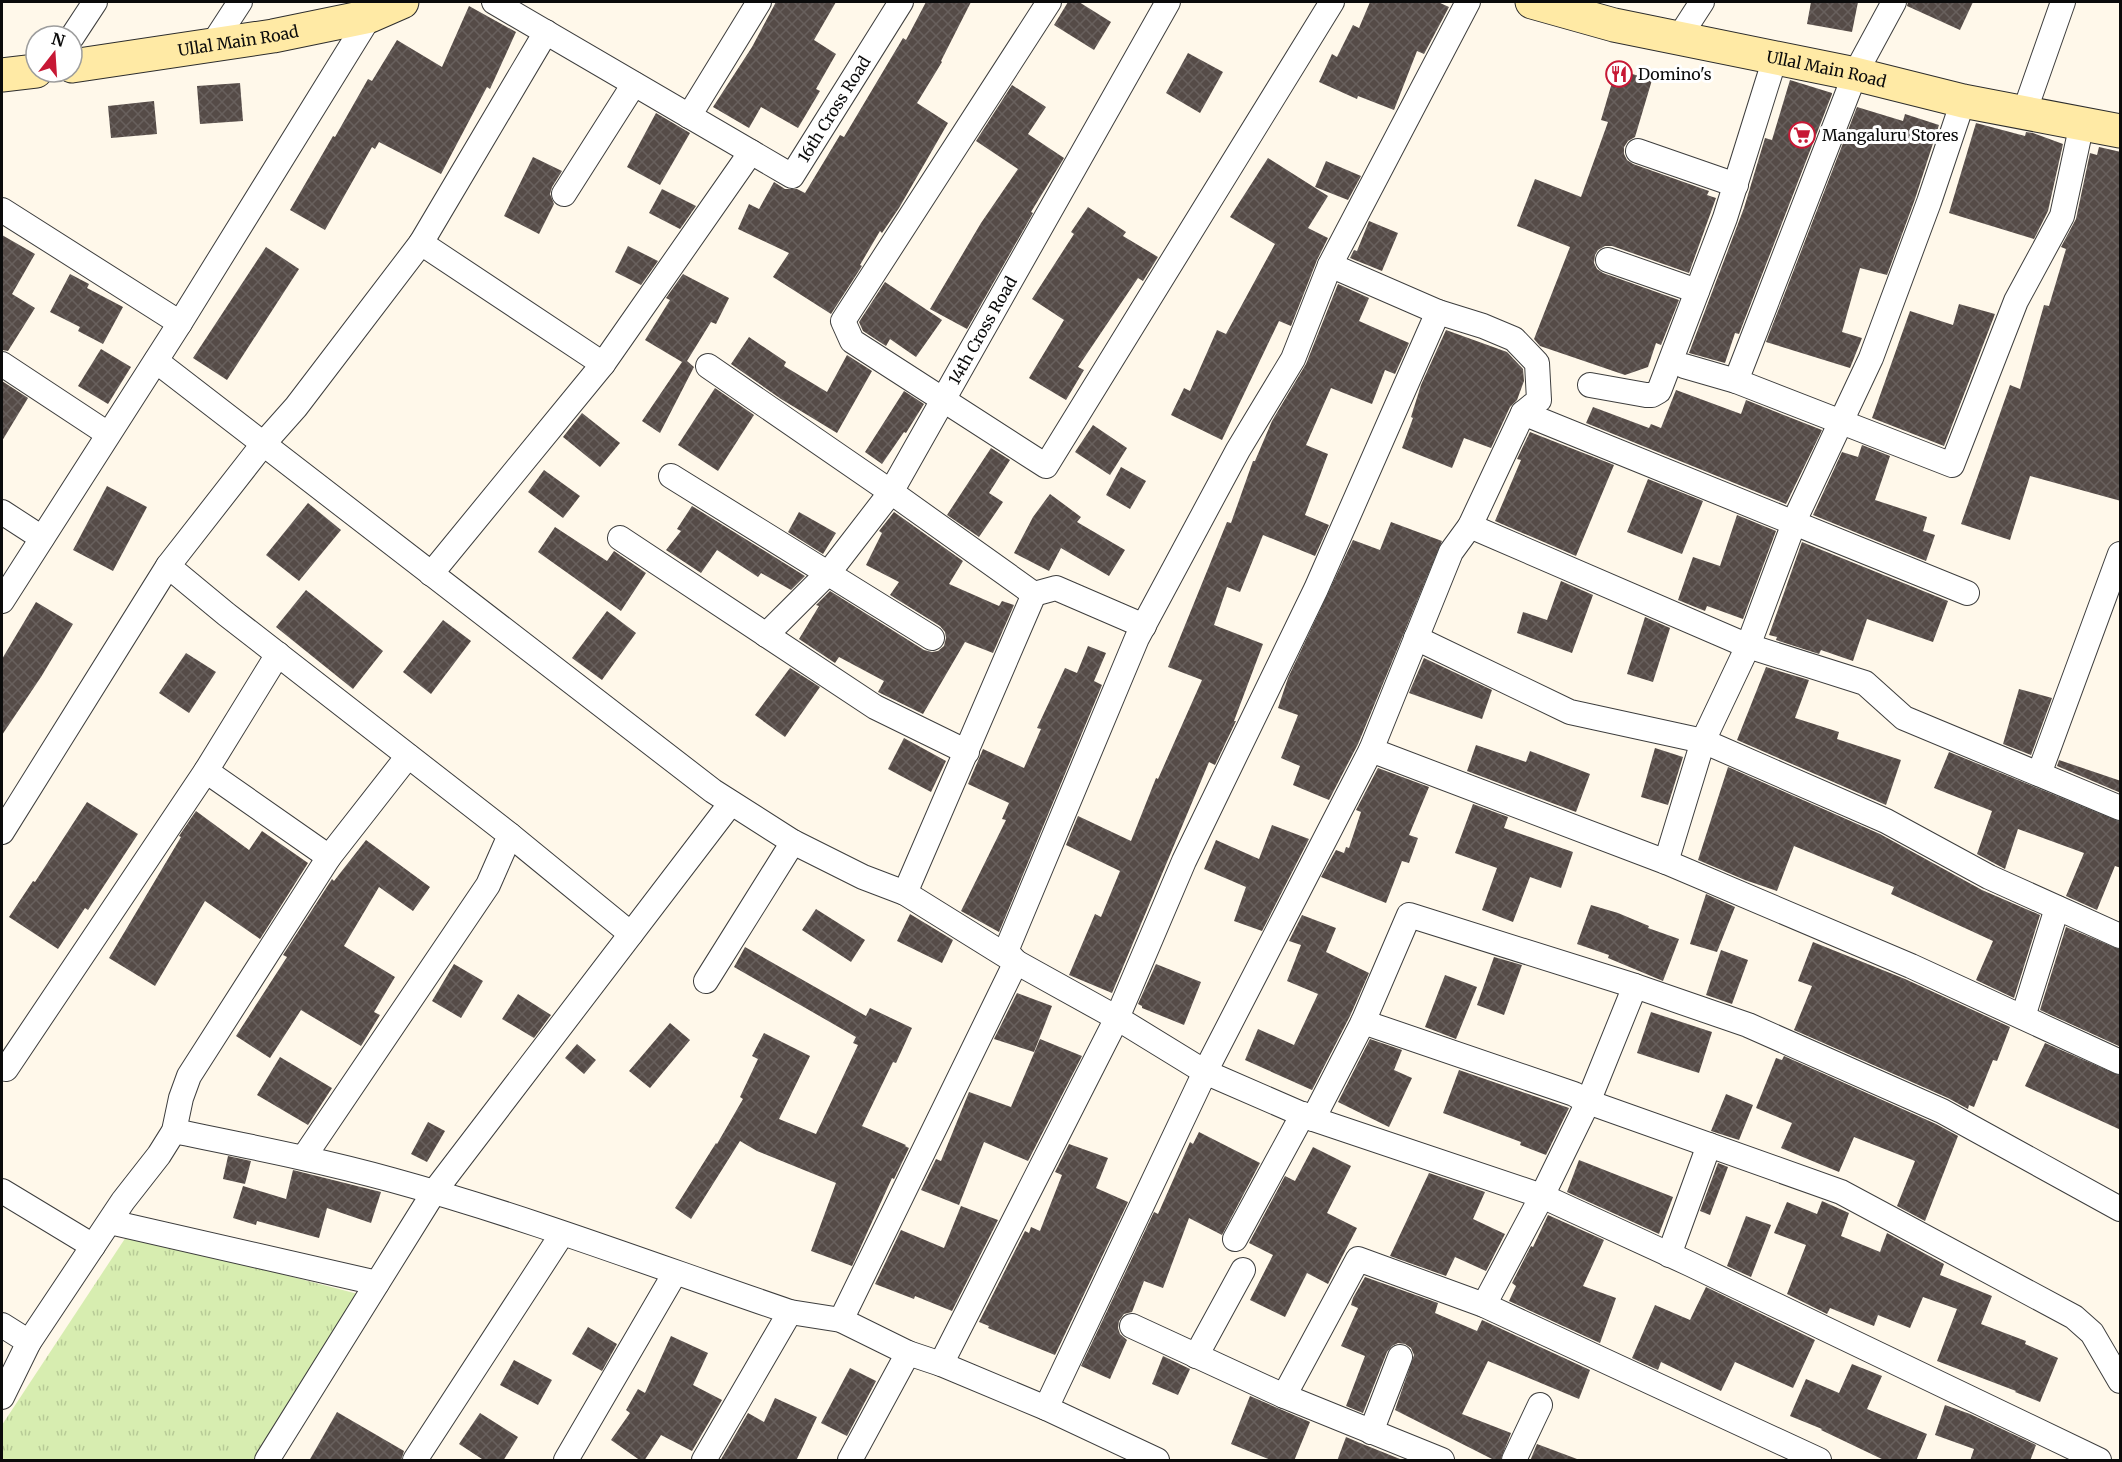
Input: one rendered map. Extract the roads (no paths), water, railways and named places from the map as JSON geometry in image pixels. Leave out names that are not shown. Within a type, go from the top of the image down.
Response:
[{"type":"main road","name":"Ullal Main Road","points":[[84,64],[273,36],[370,16],[402,2]]},
{"type":"main road","name":"Ullal Main Road","points":[[1532,2],[1614,25],[1855,74],[2024,113],[2121,131]]},
{"type":"main road","points":[[2,75],[24,72]]},
{"type":"street","points":[[81,24],[95,2]]},
{"type":"street","points":[[212,45],[240,2]]},
{"type":"street","points":[[432,574],[603,364],[751,152],[494,2]]},
{"type":"street","points":[[689,116],[759,2]]},
{"type":"street","name":"16th Cross Road","points":[[751,152],[792,176],[901,2]]},
{"type":"street","points":[[1049,2],[843,321],[852,341],[1046,466],[1332,2]]},
{"type":"street","name":"14th Cross Road","points":[[766,635],[827,573],[891,492],[1168,2]]},
{"type":"street","points":[[1016,962],[1006,951],[1144,626],[1238,450],[1293,359],[1330,265],[1468,2]]},
{"type":"street","points":[[1678,39],[1702,2]]},
{"type":"street","points":[[1736,381],[1855,74],[1894,2]]},
{"type":"street","points":[[2024,113],[2063,2]]},
{"type":"street","points":[[2,601],[180,323],[370,16]]},
{"type":"street","points":[[2,832],[168,566],[264,443],[296,407],[421,243],[546,32]]},
{"type":"street","points":[[1590,385],[1646,395],[1656,394],[1659,391],[1725,219],[1775,58]]},
{"type":"street","points":[[564,194],[634,84]]},
{"type":"street","points":[[1666,862],[1703,741],[1748,646],[1797,515],[1871,358],[1964,100]]},
{"type":"street","points":[[1684,366],[1736,381],[1952,465],[2016,301],[2062,216],[2082,123]]},
{"type":"street","points":[[1638,152],[1736,185]]},
{"type":"street","points":[[2,210],[180,323]]},
{"type":"street","points":[[421,243],[603,364]]},
{"type":"street","points":[[1608,260],[1697,291]]},
{"type":"street","points":[[1046,1408],[1205,1072],[1371,750],[1451,552],[1470,526],[1523,413],[1539,400],[1537,363],[1514,339],[1483,326],[1438,312],[1330,265]]},
{"type":"street","points":[[941,1364],[1117,1018],[1184,861],[1316,588],[1438,312]]},
{"type":"street","points":[[156,361],[713,791],[793,842],[863,877],[905,893],[1016,962],[1117,1018],[1205,1072],[1308,1116],[1542,1196],[1669,1254],[2099,1461]]},
{"type":"street","points":[[2,364],[108,434]]},
{"type":"street","points":[[708,366],[1034,594]]},
{"type":"street","points":[[1523,413],[1967,593]]},
{"type":"street","points":[[671,476],[932,638]]},
{"type":"street","points":[[2,512],[42,538]]},
{"type":"street","points":[[1470,526],[1748,646],[1865,683],[1904,718],[2121,808]]},
{"type":"street","points":[[620,538],[875,706],[967,752]]},
{"type":"street","points":[[2039,774],[2121,554]]},
{"type":"street","points":[[168,566],[510,835],[631,934]]},
{"type":"street","points":[[1034,594],[1056,588],[1144,626]]},
{"type":"street","points":[[905,893],[1034,594]]},
{"type":"street","points":[[1416,638],[1570,712],[1703,741],[1886,821],[1989,878],[2121,936]]},
{"type":"street","points":[[6,1069],[206,771],[278,654]]},
{"type":"street","points":[[1371,750],[1666,862],[1911,966],[2121,1062]]},
{"type":"street","points":[[2,1397],[29,1342],[174,1131],[181,1098],[189,1076],[329,856],[408,756]]},
{"type":"street","points":[[206,771],[329,856]]},
{"type":"street","points":[[267,1461],[434,1192],[732,803]]},
{"type":"street","points":[[304,1157],[488,885],[510,835]]},
{"type":"street","points":[[706,981],[793,842]]},
{"type":"street","points":[[2023,1017],[2057,908]]},
{"type":"street","points":[[1235,1239],[1363,1022],[1409,915],[1635,986],[1748,1025],[1942,1111],[2121,1209]]},
{"type":"street","points":[[841,1320],[1016,962]]},
{"type":"street","points":[[1484,1305],[1542,1196],[1588,1102],[1635,986]]},
{"type":"street","points":[[1363,1022],[1574,1094],[1588,1102],[1841,1191],[2074,1317],[2092,1333],[2121,1381]]},
{"type":"street","points":[[174,1131],[304,1157],[434,1192],[790,1312],[841,1320],[908,1353],[941,1364],[1046,1408],[1157,1461]]},
{"type":"street","points":[[1669,1254],[1708,1145]]},
{"type":"street","points":[[2,1191],[93,1246]]},
{"type":"street","points":[[110,1222],[377,1283]]},
{"type":"street","points":[[415,1461],[562,1234]]},
{"type":"street","points":[[1284,1396],[1358,1259],[1484,1305],[1819,1461]]},
{"type":"street","points":[[1196,1356],[1243,1270]]},
{"type":"street","points":[[566,1461],[675,1273]]},
{"type":"street","points":[[704,1461],[790,1312]]},
{"type":"street","points":[[2,1325],[29,1342]]},
{"type":"street","points":[[1132,1326],[1284,1396],[1442,1461]]},
{"type":"street","points":[[850,1461],[908,1353]]},
{"type":"street","points":[[1371,1432],[1400,1358]]},
{"type":"street","points":[[1514,1461],[1540,1405]]},
{"type":"place","name":"Domino's","points":[[1619,74]]},
{"type":"place","name":"Mangaluru Stores","points":[[1802,135]]}]
